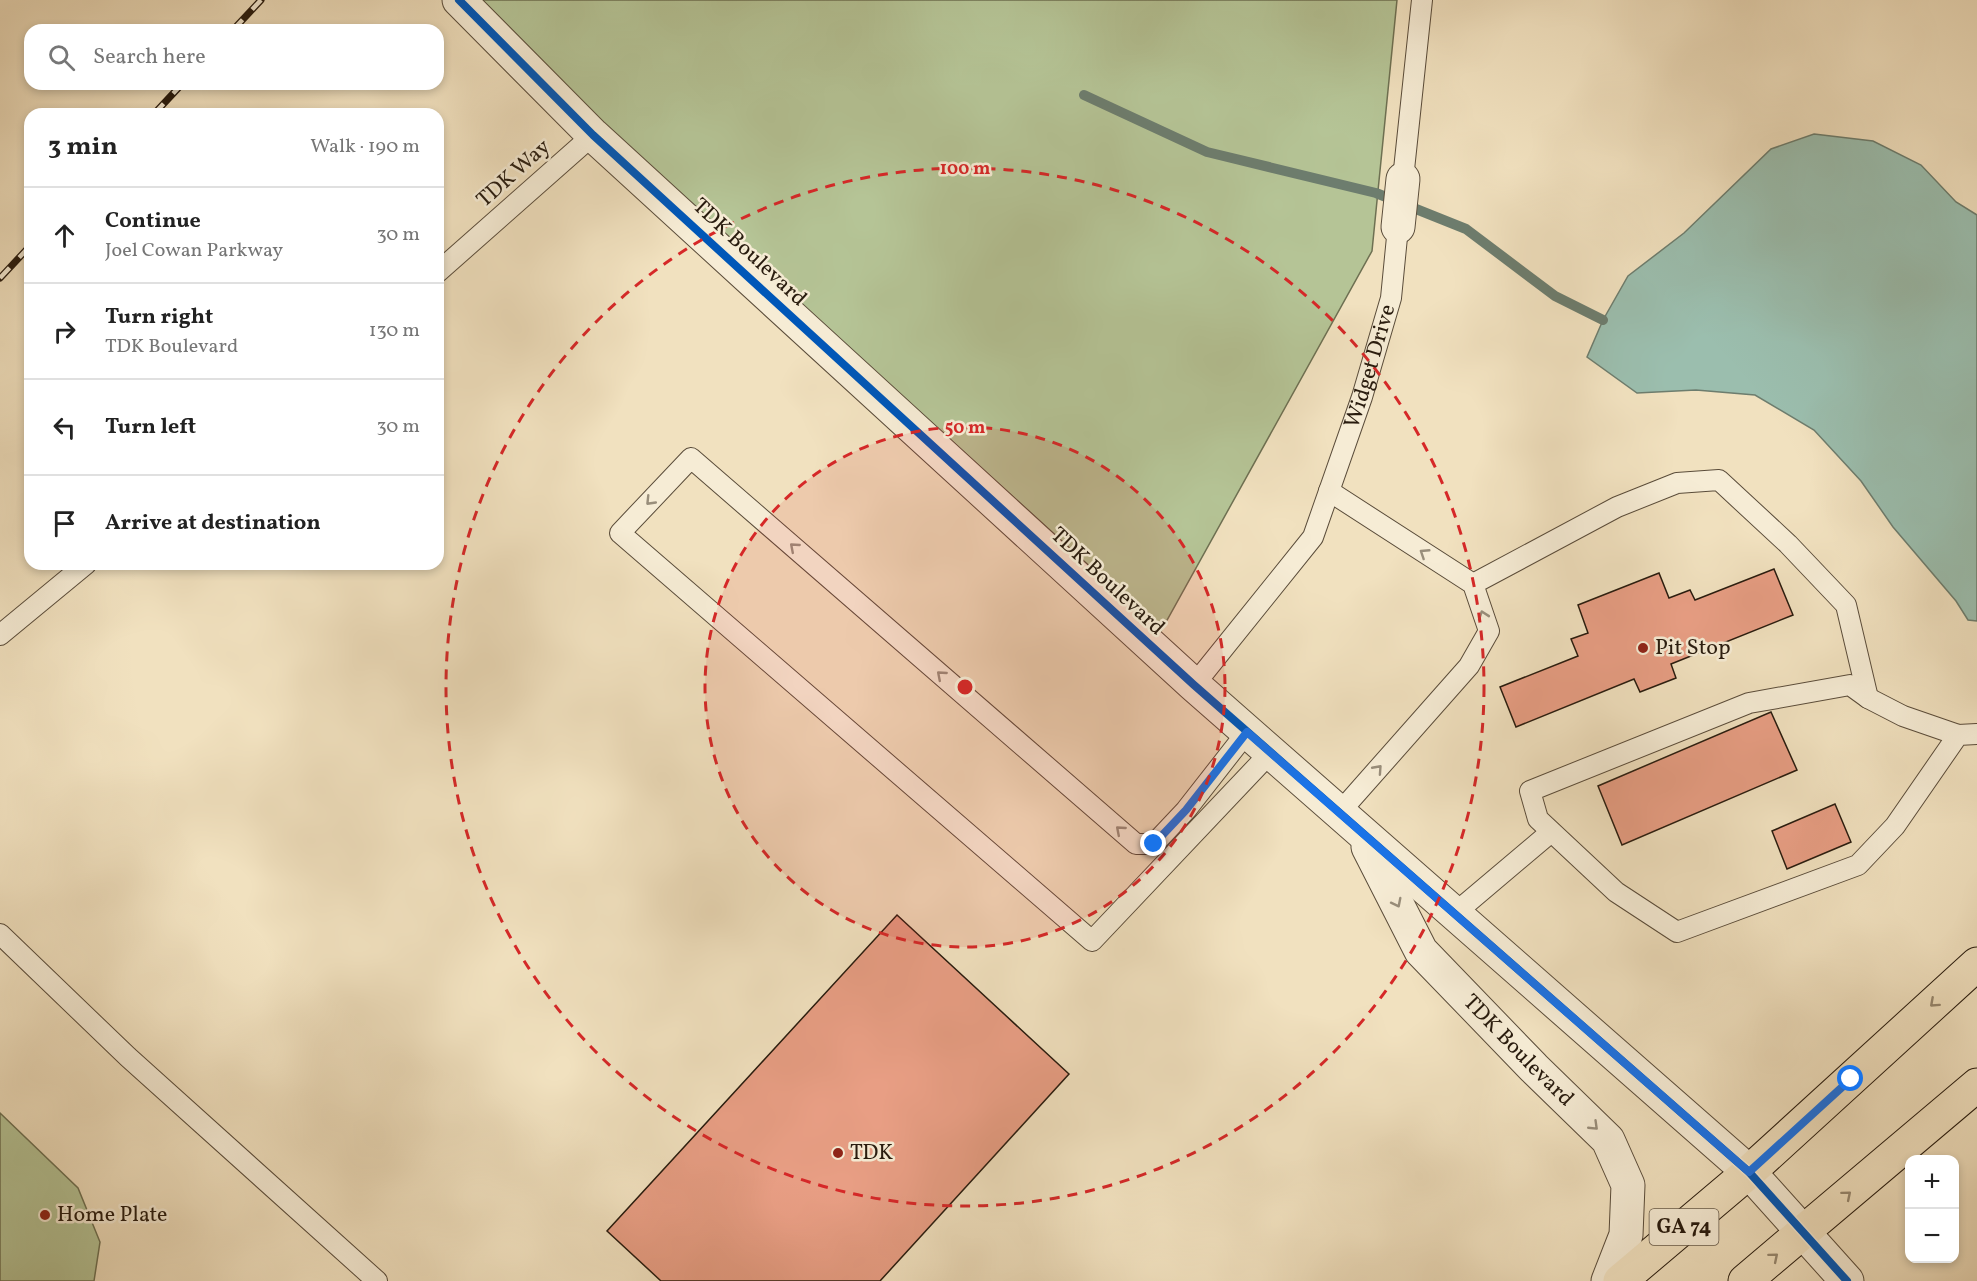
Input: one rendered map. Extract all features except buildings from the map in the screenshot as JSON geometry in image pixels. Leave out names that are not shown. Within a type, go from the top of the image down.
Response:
[{"type":"main road","name":"GA 74","points":[[1620,1281],[1749,1172],[1977,964]]},
{"type":"main road","points":[[1746,1281],[1977,1085]]},
{"type":"street","name":"TDK Boulevard","points":[[459,0],[594,135],[1194,686],[1749,1172],[1847,1281]]},
{"type":"street","name":"Widget Drive","points":[[1398,227],[1404,179]]},
{"type":"street","name":"TDK Boulevard","points":[[1350,822],[1421,951],[1534,1068],[1608,1140],[1628,1185],[1626,1235],[1608,1281]]},
{"type":"lane","name":"Widget Drive","points":[[1404,179],[1422,0]]},
{"type":"lane","name":"TDK Way","points":[[444,267],[594,135]]},
{"type":"lane","name":"Widget Drive","points":[[1194,686],[1313,537],[1362,397],[1391,298],[1398,227]]},
{"type":"lane","points":[[691,458],[1136,844],[1154,844],[1186,810],[1259,742],[1092,941],[620,533],[691,458]]},
{"type":"lane","points":[[1473,584],[1617,507],[1677,483],[1719,480],[1788,544],[1846,605],[1868,698]]},
{"type":"lane","points":[[1329,491],[1473,584],[1489,631],[1469,666],[1350,822]]},
{"type":"lane","points":[[0,635],[79,570]]},
{"type":"lane","points":[[1850,685],[1868,698],[1904,716],[1967,735],[1895,826],[1858,865],[1677,932],[1616,892],[1551,832],[1538,819],[1530,791],[1749,703],[1850,685]]},
{"type":"lane","points":[[1455,914],[1551,832]]},
{"type":"lane","points":[[0,934],[128,1057],[377,1281]]},
{"type":"shaded area","points":[[466,0],[1397,0],[1372,251],[1161,631]]},
{"type":"shaded area","points":[[1814,134],[1873,141],[1921,165],[1956,202],[1977,215],[1977,621],[1968,620],[1956,601],[1893,527],[1861,481],[1814,430],[1755,395],[1696,390],[1637,393],[1587,357],[1603,320],[1628,276],[1684,233],[1771,149]]},
{"type":"shaded area","name":"Home Plate","points":[[0,1113],[78,1188],[100,1242],[94,1281],[0,1281]]},
{"type":"waterway","points":[[1084,95],[1207,152],[1376,193],[1466,229],[1555,296],[1603,320]]},
{"type":"railway","points":[[239,24],[261,0]]},
{"type":"railway","points":[[160,108],[176,90]]},
{"type":"railway","points":[[0,278],[24,252]]},
{"type":"cycle path","points":[[459,0],[593,135],[1194,685],[1749,1172],[1847,1281]]},
{"type":"place","name":"Pit Stop","points":[[1643,648]]},
{"type":"place","name":"TDK","points":[[838,1153]]},
{"type":"place","name":"Home Plate","points":[[45,1215]]},
{"type":"route","points":[[1154,844],[1186,810],[1247,732],[1696,1128],[1749,1172],[1851,1079]]}]
